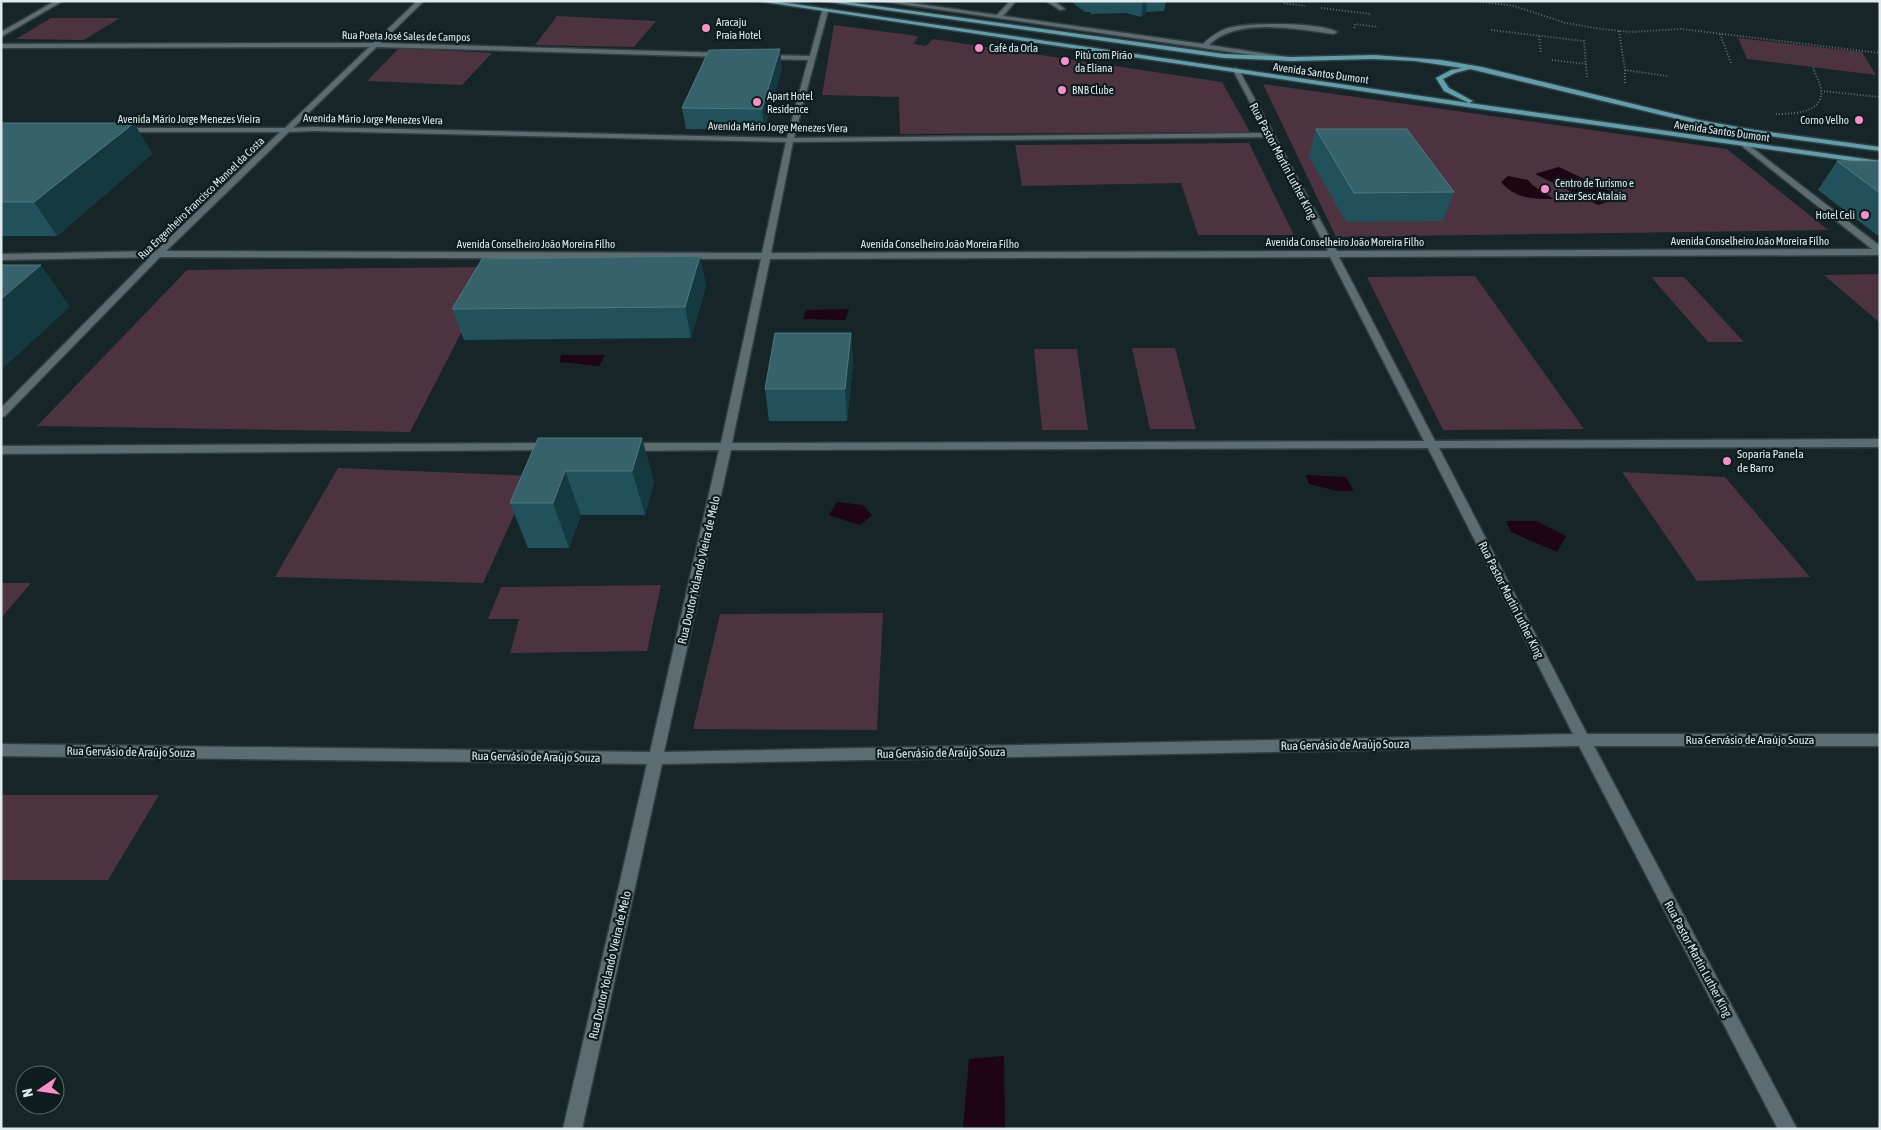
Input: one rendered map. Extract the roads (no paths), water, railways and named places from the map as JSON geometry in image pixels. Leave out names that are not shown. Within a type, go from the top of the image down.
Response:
[{"type":"main road","name":"Avenida Santos Dumont","points":[[760,1],[945,16],[1224,56],[1415,58],[1482,69],[1699,122],[1755,132],[1880,148]]},
{"type":"main road","name":"Avenida Santos Dumont","points":[[825,6],[1481,107],[1880,163]]},
{"type":"main road","points":[[945,16],[982,15]]},
{"type":"main road","points":[[1481,107],[1444,88],[1439,78],[1443,74],[1453,71],[1482,69]]},
{"type":"street","points":[[1,35],[60,1]]},
{"type":"street","name":"Rua Engenheiro Francisco Manoel da Costa","points":[[1,414],[158,254],[421,1]]},
{"type":"street","points":[[883,1],[1292,58]]},
{"type":"street","points":[[998,17],[1013,1]]},
{"type":"street","points":[[1049,1],[1062,9]]},
{"type":"street","name":"Rua Doutor Yolando Vieira de Melo","points":[[572,1129],[657,758],[768,256],[790,140],[825,6]]},
{"type":"street","points":[[1205,46],[1213,36],[1258,26],[1275,25],[1334,32]]},
{"type":"street","name":"Rua Poeta José Sales de Campos","points":[[1,46],[377,45],[732,56]]},
{"type":"street","points":[[761,56],[810,58]]},
{"type":"street","name":"Rua Pastor Martin Luther King","points":[[1236,70],[1333,254],[1583,740],[1788,1129]]},
{"type":"street","name":"Avenida Mário Jorge Menezes Viera","points":[[288,130],[314,129],[790,140],[1269,135]]},
{"type":"street","name":"Avenida Mário Jorge Menezes Vieira","points":[[110,130],[288,130]]},
{"type":"street","points":[[1746,145],[1880,251]]},
{"type":"street","name":"Avenida Conselheiro João Moreira Filho","points":[[1,257],[158,254],[768,256],[1880,251]]},
{"type":"street","points":[[617,447],[1432,446],[1880,443]]},
{"type":"street","points":[[1,450],[557,447]]},
{"type":"street","name":"Rua Gervásio de Araújo Souza","points":[[1,750],[657,758],[1583,740],[1880,740]]},
{"type":"place","name":"Aracaju Praia Hotel","points":[[706,28]]},
{"type":"place","name":"Café da Orla","points":[[979,48]]},
{"type":"place","name":"Pitú com Pirão da Eliana","points":[[1065,61]]},
{"type":"place","name":"BNB Clube","points":[[1062,90]]},
{"type":"place","name":"Apart Hotel Residence","points":[[757,102]]},
{"type":"place","name":"Corno Velho","points":[[1859,120]]},
{"type":"place","name":"Centro de Turismo e Lazer Sesc Atalaia","points":[[1545,189]]},
{"type":"place","name":"Hotel Celi","points":[[1865,215]]},
{"type":"place","name":"Soparia Panela de Barro","points":[[1727,461]]}]
